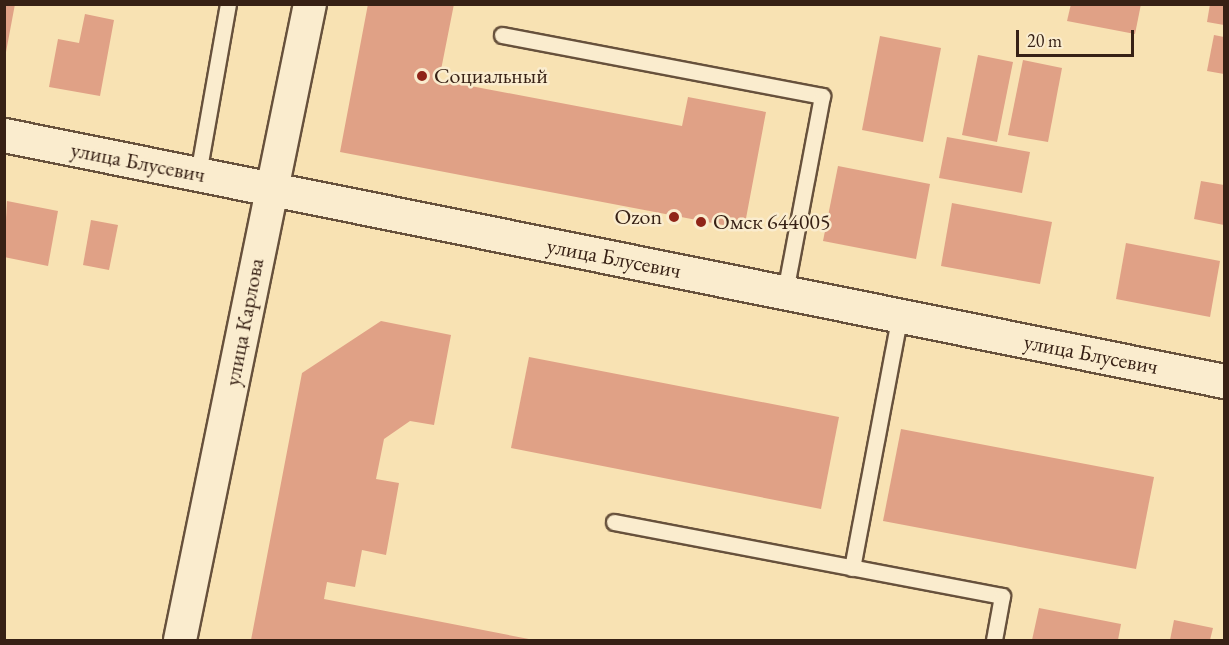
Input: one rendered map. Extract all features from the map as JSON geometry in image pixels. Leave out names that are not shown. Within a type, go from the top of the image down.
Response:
[{"type":"main road","name":"улица Блусевич","points":[[4,135],[1224,381]]},
{"type":"street","name":"улица Карлова","points":[[180,640],[310,4]]},
{"type":"lane","points":[[198,174],[228,4]]},
{"type":"lane","points":[[502,35],[822,96],[784,292]]},
{"type":"lane","points":[[852,568],[900,315]]},
{"type":"lane","points":[[614,522],[1002,596],[994,640]]},
{"type":"building","points":[[5,4],[15,4],[6,52],[5,52]]},
{"type":"building","points":[[368,4],[454,4],[439,80],[682,126],[688,97],[766,112],[744,229],[340,152]]},
{"type":"building","points":[[1071,4],[1141,4],[1135,34],[1067,21]]},
{"type":"building","points":[[1210,4],[1224,4],[1224,25],[1207,22]]},
{"type":"building","points":[[85,14],[114,20],[100,96],[49,87],[58,39],[79,43]]},
{"type":"building","points":[[1214,35],[1224,37],[1224,74],[1207,71]]},
{"type":"building","points":[[880,36],[941,48],[923,142],[862,130]]},
{"type":"building","points":[[978,55],[1013,62],[997,142],[962,135]]},
{"type":"building","points":[[1023,60],[1062,68],[1048,142],[1008,135]]},
{"type":"building","points":[[947,137],[1030,152],[1022,193],[939,178]]},
{"type":"building","points":[[838,166],[930,184],[916,259],[823,241]]},
{"type":"building","points":[[1201,181],[1224,185],[1224,225],[1194,219]]},
{"type":"building","points":[[7,201],[58,211],[48,266],[4,257]]},
{"type":"building","points":[[952,203],[1052,222],[1040,284],[941,266]]},
{"type":"building","points":[[91,220],[118,225],[109,270],[83,265]]},
{"type":"building","points":[[1126,243],[1220,261],[1210,317],[1116,299]]},
{"type":"building","points":[[381,321],[451,335],[434,425],[410,421],[384,439],[376,479],[399,483],[386,555],[362,550],[355,587],[327,582],[324,599],[534,640],[251,640],[302,373]]},
{"type":"building","points":[[529,357],[839,417],[821,509],[511,448]]},
{"type":"building","points":[[901,429],[1154,477],[1136,569],[883,521]]},
{"type":"building","points":[[1039,608],[1121,624],[1118,640],[1032,640]]},
{"type":"building","points":[[1174,620],[1213,628],[1210,640],[1170,640]]},
{"type":"place","name":"Социальный","points":[[422,76]]},
{"type":"place","name":"Ozon","points":[[674,217]]},
{"type":"place","name":"Омск 644005","points":[[701,222]]}]
